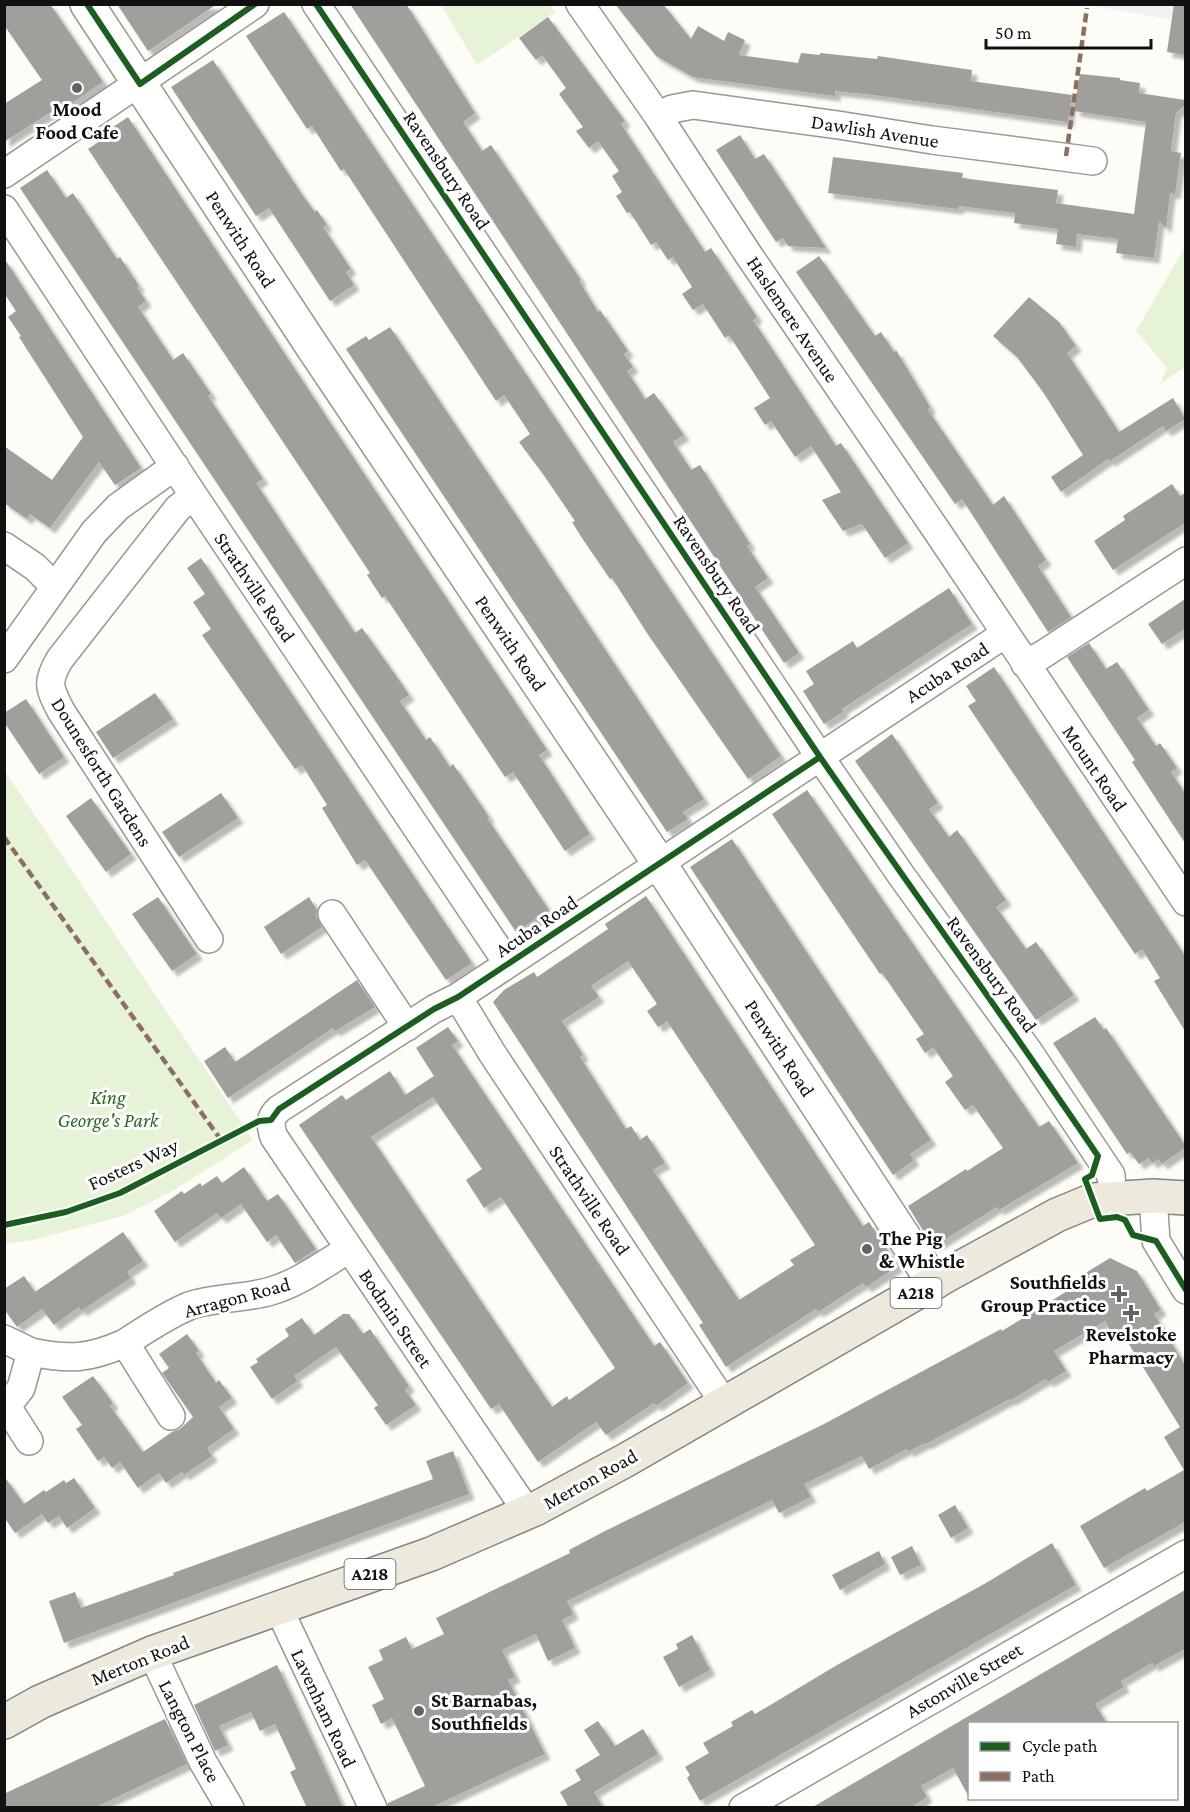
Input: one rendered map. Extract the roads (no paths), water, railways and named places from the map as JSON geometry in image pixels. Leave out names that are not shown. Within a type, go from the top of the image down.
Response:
[{"type":"main road","name":"Merton Road","points":[[4,1722],[40,1702],[152,1653],[430,1554],[528,1513],[1057,1215],[1093,1200],[1153,1196]]},
{"type":"main road","name":"A218","points":[[1153,1196],[1185,1198]]},
{"type":"street","name":"Penwith Road","points":[[87,4],[314,349],[659,863],[933,1283]]},
{"type":"street","points":[[4,174],[255,4]]},
{"type":"street","name":"Ravensbury Road","points":[[316,4],[820,757],[901,875],[1029,1052],[1111,1175],[1113,1198]]},
{"type":"street","name":"Haslemere Avenue","points":[[580,4],[658,116],[748,254],[1005,634]]},
{"type":"street","name":"Dawlish Avenue","points":[[658,116],[672,109],[693,105],[932,140],[1093,160]]},
{"type":"street","name":"Strathville Road","points":[[4,209],[508,964]]},
{"type":"street","points":[[4,659],[94,532],[118,507],[175,466]]},
{"type":"street","name":"Dounesforth Gardens","points":[[194,496],[178,508],[60,659],[49,680],[51,692],[61,711],[209,939]]},
{"type":"street","points":[[4,546],[35,567],[55,587]]},
{"type":"street","points":[[1025,663],[1042,655],[1185,561]]},
{"type":"street","name":"Acuba Road","points":[[271,1120],[279,1109],[458,997],[1005,634]]},
{"type":"street","name":"Mount Road","points":[[1005,634],[1185,901]]},
{"type":"street","points":[[332,914],[407,1027]]},
{"type":"street","name":"Strathville Road","points":[[458,997],[492,1053],[724,1403]]},
{"type":"street","name":"Bodmin Street","points":[[271,1120],[274,1137],[528,1513]]},
{"type":"street","points":[[1153,1196],[1156,1241],[1185,1290]]},
{"type":"street","name":"Arragon Road","points":[[4,1339],[31,1352],[59,1358],[73,1358],[104,1352],[125,1343],[190,1306],[272,1291],[300,1279],[348,1249]]},
{"type":"street","points":[[125,1343],[171,1416]]},
{"type":"street","points":[[29,1441],[6,1409],[21,1388],[31,1352]]},
{"type":"street","name":"Astonville Street","points":[[742,1808],[1185,1554]]},
{"type":"street","name":"Lavenham Road","points":[[278,1607],[373,1808]]},
{"type":"street","name":"Langton Place","points":[[152,1653],[203,1762],[230,1808]]},
{"type":"place","name":"Mood Food Cafe","points":[[77,88]]},
{"type":"place","name":"The Pig & Whistle","points":[[867,1249]]},
{"type":"place","name":"Southfields Group Practice","points":[[1119,1294]]},
{"type":"place","name":"Revelstoke Pharmacy","points":[[1131,1313]]},
{"type":"place","name":"St Barnabas, Southfields","points":[[419,1711]]},
{"type":"park label","name":"King George's Park","points":[[108,1108]]}]
